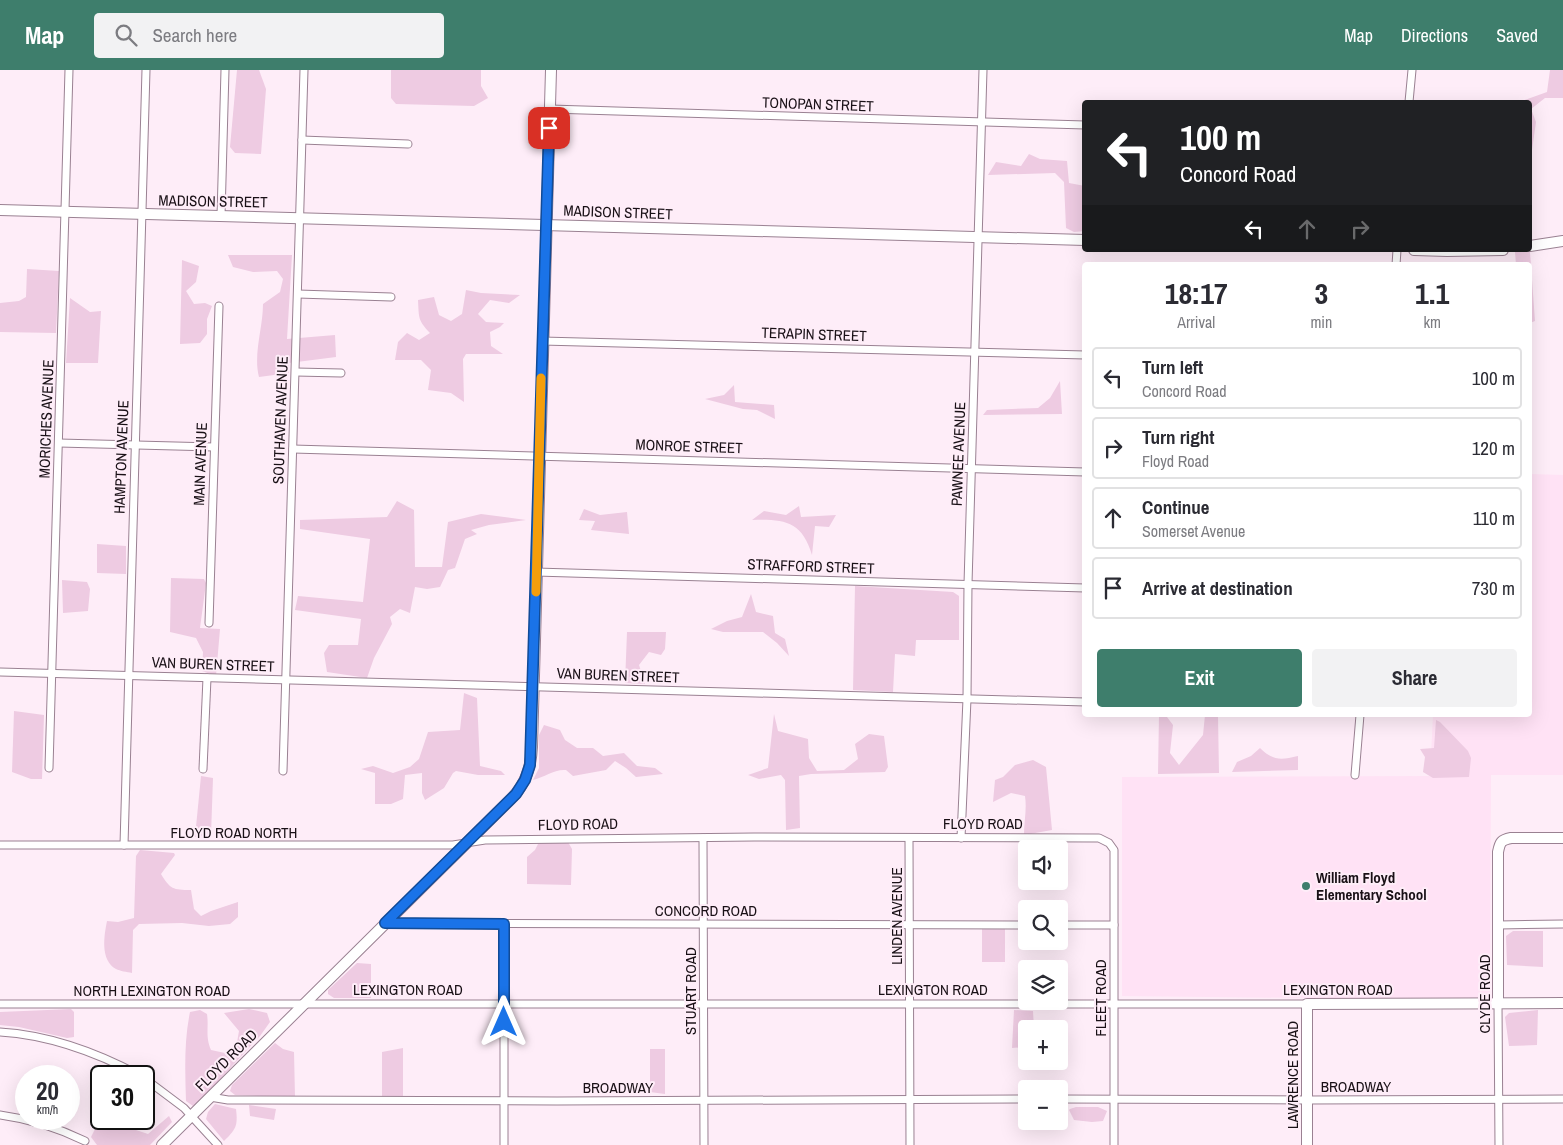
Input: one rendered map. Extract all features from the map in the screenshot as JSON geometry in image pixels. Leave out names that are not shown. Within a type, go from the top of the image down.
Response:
[{"type":"street","name":"MORICHES AVENUE","points":[[49,768],[69,70]]},
{"type":"street","name":"HAMPTON AVENUE","points":[[124,845],[146,70]]},
{"type":"street","points":[[221,216],[225,70]]},
{"type":"street","name":"SOUTHAVEN AVENUE","points":[[283,771],[304,70]]},
{"type":"street","points":[[467,843],[516,794],[527,776],[531,760],[551,70]]},
{"type":"street","name":"PAWNEE AVENUE","points":[[961,838],[967,699],[968,584],[983,70]]},
{"type":"street","points":[[1410,100],[1412,70]]},
{"type":"street","name":"TONOPAN STREET","points":[[550,109],[1082,126]]},
{"type":"street","points":[[302,140],[408,144]]},
{"type":"street","name":"MADISON STREET","points":[[0,210],[1082,240]]},
{"type":"street","points":[[1532,246],[1563,241]]},
{"type":"street","points":[[298,294],[391,297]]},
{"type":"street","name":"MAIN AVENUE","points":[[209,623],[219,306]]},
{"type":"street","name":"TERAPIN STREET","points":[[542,340],[1082,356]]},
{"type":"street","points":[[296,372],[341,374]]},
{"type":"street","points":[[59,443],[214,447]]},
{"type":"street","name":"MONROE STREET","points":[[293,449],[1082,472]]},
{"type":"street","name":"STRAFFORD STREET","points":[[536,572],[1082,588]]},
{"type":"street","name":"VAN BUREN STREET","points":[[0,672],[1082,702]]},
{"type":"street","points":[[204,769],[207,678]]},
{"type":"street","points":[[1355,775],[1360,717]]},
{"type":"street","name":"FLOYD ROAD","points":[[162,1145],[467,843],[485,840],[703,838],[1099,838],[1109,843],[1114,850]]},
{"type":"street","name":"STUART ROAD","points":[[703,838],[704,1145]]},
{"type":"street","name":"LINDEN AVENUE","points":[[909,838],[910,1145]]},
{"type":"street","name":"CLYDE ROAD","points":[[1499,1145],[1499,843],[1502,840],[1511,838],[1563,838]]},
{"type":"street","name":"FLOYD ROAD NORTH","points":[[0,845],[290,846],[453,845],[467,843]]},
{"type":"street","name":"FLEET ROAD","points":[[1114,850],[1114,1145]]},
{"type":"street","name":"CONCORD ROAD","points":[[385,923],[1018,924]]},
{"type":"street","points":[[504,924],[504,1145]]},
{"type":"street","points":[[1499,925],[1563,924]]},
{"type":"street","points":[[1068,925],[1114,925]]},
{"type":"street","name":"NORTH LEXINGTON ROAD","points":[[0,1004],[303,1004]]},
{"type":"street","name":"LEXINGTON ROAD","points":[[303,1004],[1563,1004]]},
{"type":"street","name":"LAWRENCE ROAD","points":[[1307,1004],[1307,1145]]},
{"type":"street","points":[[0,1032],[35,1037],[81,1049],[118,1065]]},
{"type":"street","points":[[155,1086],[192,1115],[218,1145]]},
{"type":"street","name":"BROADWAY","points":[[210,1097],[228,1100],[504,1101],[1018,1099]]},
{"type":"street","name":"BROADWAY","points":[[1068,1099],[1563,1099]]},
{"type":"street","points":[[0,1115],[35,1122],[85,1141]]},
{"type":"shaded area","points":[[237,70],[259,70],[266,89],[261,154],[235,153],[230,147]]},
{"type":"shaded area","points":[[391,70],[481,70],[481,86],[488,98],[474,106],[396,104],[391,98]]},
{"type":"shaded area","points":[[1550,70],[1563,70],[1563,98],[1545,98],[1532,108],[1532,100],[1525,100],[1547,92]]},
{"type":"shaded area","points":[[1532,112],[1536,122],[1532,150]]},
{"type":"shaded area","points":[[1029,154],[1040,159],[1067,161],[1069,183],[1082,185],[1082,231],[1074,232],[1066,228],[1064,182],[1055,173],[988,175],[996,162],[1021,166]]},
{"type":"shaded area","points":[[1515,252],[1530,252],[1531,262],[1516,262]]},
{"type":"shaded area","points":[[228,255],[292,255],[287,339],[335,335],[336,357],[289,363],[289,373],[259,377],[257,359],[263,304],[280,292],[283,279],[277,271],[253,272],[233,267]]},
{"type":"shaded area","points":[[182,260],[199,266],[196,282],[186,291],[194,304],[205,303],[212,306],[207,319],[207,334],[200,343],[180,344]]},
{"type":"shaded area","points":[[27,269],[59,271],[56,333],[0,332],[0,303],[19,301],[26,297]]},
{"type":"shaded area","points":[[1532,280],[1535,321],[1532,322]]},
{"type":"shaded area","points":[[466,290],[481,293],[520,295],[509,303],[490,300],[478,314],[486,322],[504,323],[490,332],[491,346],[503,354],[466,354],[463,359],[464,402],[451,393],[428,390],[431,370],[421,360],[395,360],[398,342],[407,333],[419,340],[430,333],[420,319],[418,300],[434,297],[439,315],[451,321],[462,314]]},
{"type":"shaded area","points":[[70,298],[90,312],[101,311],[98,363],[66,363]]},
{"type":"shaded area","points":[[1060,381],[1062,414],[983,415],[987,410],[1038,408],[1050,398]]},
{"type":"shaded area","points":[[734,385],[735,402],[774,405],[775,419],[757,410],[743,409],[705,399],[724,395]]},
{"type":"shaded area","name":"William Floyd Elementary School","points":[[1532,474],[1563,475],[1563,775],[1491,775],[1490,1000],[1122,996],[1122,777],[1430,776],[1433,717],[1532,717]]},
{"type":"shaded area","points":[[397,501],[414,510],[415,567],[442,567],[448,522],[481,514],[526,520],[489,525],[471,530],[477,534],[465,539],[455,568],[448,570],[440,587],[427,589],[415,587],[410,613],[400,609],[390,617],[392,624],[374,658],[367,678],[327,672],[324,653],[329,645],[358,645],[361,619],[295,610],[298,596],[363,602],[370,539],[300,529],[300,520],[387,517]]},
{"type":"shaded area","points":[[799,506],[801,517],[836,515],[829,527],[815,526],[812,555],[803,535],[790,524],[773,520],[752,520],[764,511],[786,515]]},
{"type":"shaded area","points":[[584,509],[600,515],[627,512],[629,534],[591,530],[595,521],[579,520]]},
{"type":"shaded area","points":[[97,544],[126,546],[126,574],[97,573]]},
{"type":"shaded area","points":[[171,578],[204,579],[206,583],[200,628],[220,629],[216,676],[202,671],[203,652],[196,638],[170,632]]},
{"type":"shaded area","points":[[62,580],[87,582],[90,589],[88,611],[63,613]]},
{"type":"shaded area","points":[[855,586],[953,592],[959,596],[959,640],[916,640],[915,656],[895,654],[893,692],[853,690]]},
{"type":"shaded area","points":[[751,594],[756,612],[773,616],[775,633],[785,639],[789,656],[763,632],[723,632],[711,629],[727,621],[742,617]]},
{"type":"shaded area","points":[[627,632],[666,632],[665,649],[661,655],[649,652],[639,665],[645,684],[625,683]]},
{"type":"shaded area","points":[[464,693],[477,698],[480,766],[501,771],[505,775],[478,775],[456,771],[444,788],[425,800],[422,793],[422,773],[405,775],[403,799],[391,804],[375,804],[375,773],[361,769],[373,766],[393,773],[410,767],[419,759],[428,732],[460,730]]},
{"type":"shaded area","points":[[14,711],[44,715],[42,779],[31,779],[12,772]]},
{"type":"shaded area","points":[[774,714],[778,731],[808,739],[809,758],[817,771],[844,770],[858,759],[855,744],[869,734],[884,736],[888,767],[885,772],[799,776],[800,828],[786,830],[785,780],[781,775],[759,779],[748,775],[768,768]]},
{"type":"shaded area","points":[[1159,717],[1167,717],[1173,725],[1170,753],[1179,765],[1203,735],[1205,717],[1218,717],[1219,773],[1158,774]]},
{"type":"shaded area","points":[[1436,720],[1468,751],[1471,758],[1469,777],[1433,778],[1423,772],[1425,757],[1420,749],[1434,748]]},
{"type":"shaded area","points":[[544,725],[560,730],[565,740],[577,748],[593,748],[603,756],[624,753],[637,766],[655,768],[663,774],[636,777],[615,761],[606,770],[573,776],[566,770],[562,770],[533,780],[539,768],[539,735]]},
{"type":"shaded area","points":[[1260,748],[1273,757],[1287,758],[1298,756],[1298,770],[1232,772],[1237,762],[1251,756]]},
{"type":"shaded area","points":[[1033,760],[1046,767],[1052,830],[1024,835],[1025,796],[1011,793],[993,802],[995,780],[1003,777],[1015,765]]},
{"type":"shaded area","points":[[201,776],[213,778],[211,835],[195,837]]},
{"type":"shaded area","points":[[539,842],[568,842],[572,849],[571,885],[527,884],[527,857],[535,850]]},
{"type":"shaded area","points":[[140,850],[174,853],[175,855],[161,874],[173,888],[191,890],[194,909],[201,916],[238,902],[238,917],[230,924],[209,926],[182,923],[139,924],[133,930],[132,973],[118,970],[111,965],[105,954],[104,940],[107,921],[118,922],[134,918],[136,856]]},
{"type":"shaded area","points":[[982,928],[1005,928],[1005,962],[982,962]]},
{"type":"shaded area","points":[[1513,931],[1543,931],[1543,967],[1507,965],[1506,936]]},
{"type":"shaded area","points":[[357,963],[371,964],[371,998],[334,998],[328,994],[328,990]]},
{"type":"shaded area","points":[[71,1009],[74,1012],[74,1037],[67,1038],[19,1027],[0,1025],[0,1012]]},
{"type":"shaded area","points":[[249,1009],[267,1013],[270,1022],[260,1036],[197,1104],[193,1106],[186,1101],[185,1067],[190,1012],[200,1010],[207,1014],[211,1050],[225,1053],[236,1048],[239,1031],[224,1013]]},
{"type":"shaded area","points":[[1014,1010],[1033,1011],[1034,1020],[1018,1020],[1018,1048],[1012,1048]]},
{"type":"shaded area","points":[[1538,1010],[1537,1045],[1509,1046],[1505,1017],[1509,1013]]},
{"type":"shaded area","points":[[275,1043],[283,1049],[294,1052],[295,1097],[235,1095],[230,1091],[232,1085]]},
{"type":"shaded area","points":[[403,1048],[403,1096],[382,1096],[382,1052]]},
{"type":"shaded area","points":[[650,1049],[665,1049],[665,1094],[650,1092]]},
{"type":"shaded area","points":[[215,1104],[236,1109],[237,1119],[235,1127],[224,1141],[206,1119],[208,1112]]},
{"type":"shaded area","points":[[249,1105],[276,1109],[274,1120],[250,1116]]},
{"type":"shaded area","points":[[1076,1107],[1098,1107],[1107,1111],[1103,1121],[1074,1120],[1069,1110]]},
{"type":"shaded area","points":[[169,1116],[172,1122],[150,1145],[97,1145],[91,1137],[94,1130],[136,1130],[148,1134],[155,1130]]},
{"type":"slow traffic","points":[[536,592],[541,378]]},
{"type":"place","name":"William Floyd Elementary School","points":[[1306,886]]},
{"type":"route","points":[[504,1022],[504,924],[385,923],[516,794],[529,770],[532,747],[549,128]]}]
